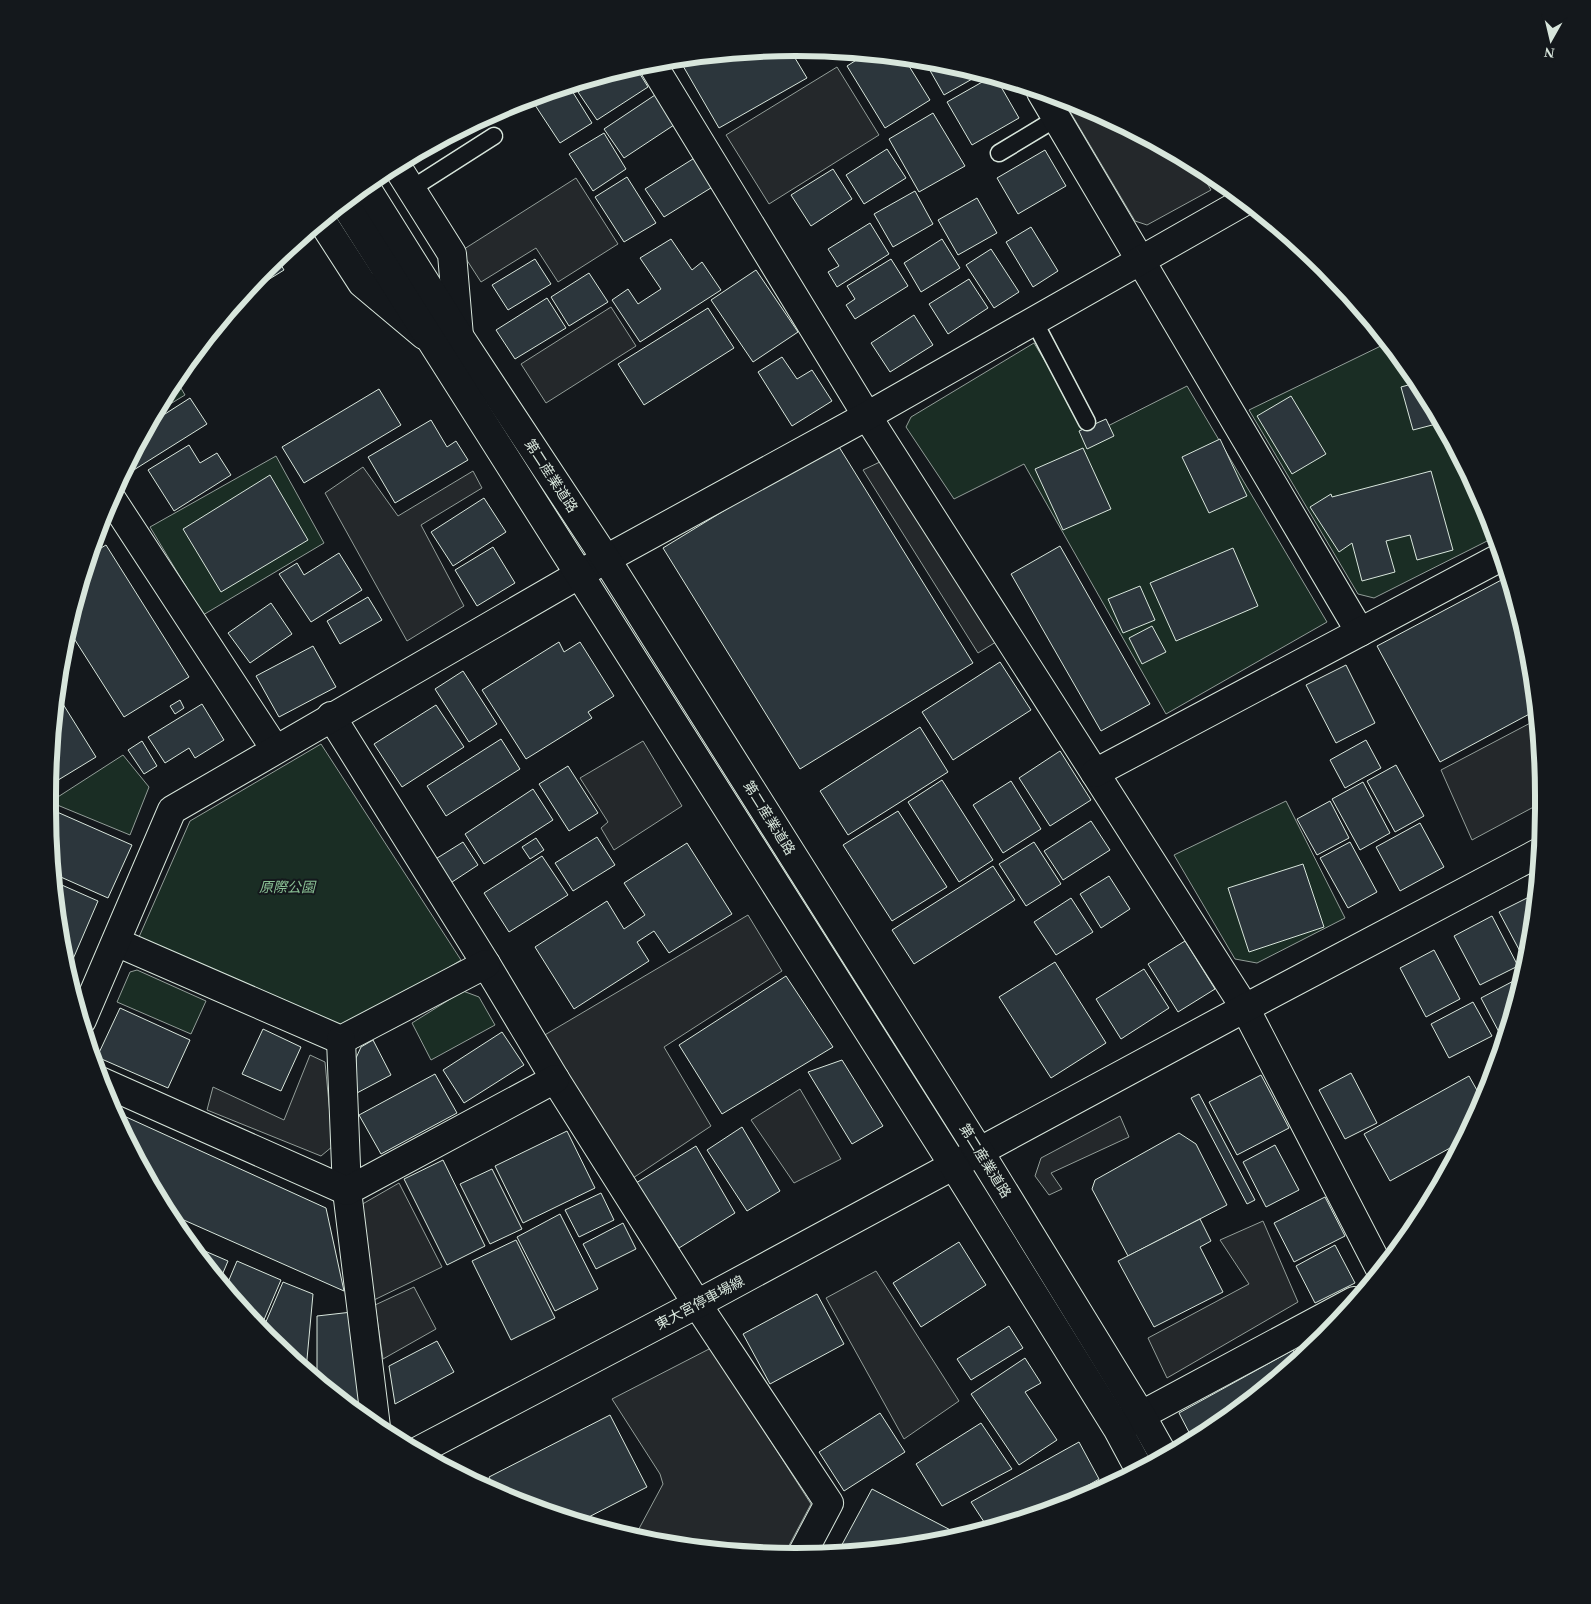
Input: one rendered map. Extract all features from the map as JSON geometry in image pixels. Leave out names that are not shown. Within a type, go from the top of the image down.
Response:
[{"type":"street","points":[[655,69],[867,416],[1245,1008],[1378,1264]]},
{"type":"street","points":[[1046,100],[1360,632]]},
{"type":"street","points":[[400,171],[452,254],[459,336]]},
{"type":"street","name":"第二産業道路","points":[[369,192],[459,336],[606,559],[980,1151],[1161,1451]]},
{"type":"street","points":[[85,1013],[172,810],[331,716],[579,574],[867,416],[1239,204]]},
{"type":"street","name":"第二産業道路","points":[[347,208],[954,1166],[1117,1428],[1136,1464]]},
{"type":"street","points":[[325,226],[362,282],[433,342]]},
{"type":"street","points":[[116,506],[275,749]]},
{"type":"street","points":[[1095,773],[1496,559]]},
{"type":"street","points":[[331,716],[486,964],[555,1079],[697,1304],[829,1503],[805,1548]]},
{"type":"street","name":"東大宮停車場線","points":[[424,1448],[697,1304],[1245,1008],[1533,857]]},
{"type":"street","points":[[116,942],[341,1040]]},
{"type":"street","points":[[341,1040],[486,964]]},
{"type":"street","points":[[341,1040],[347,1191],[375,1416]]},
{"type":"street","points":[[347,1191],[555,1079]]},
{"type":"street","points":[[111,1087],[347,1191]]},
{"type":"street","points":[[1117,1428],[1338,1309]]},
{"type":"lane","points":[[999,154],[1057,118]]},
{"type":"lane","points":[[411,189],[494,136]]},
{"type":"lane","points":[[1034,321],[1087,422]]},
{"type":"green space","points":[[1034,343],[1090,435],[1187,386],[1327,622],[1166,714],[1024,464],[954,499],[906,427],[911,417]]},
{"type":"green space","points":[[1382,345],[1436,426],[1459,469],[1489,540],[1374,598],[1358,594],[1249,410]]},
{"type":"green space","points":[[180,387],[185,395],[168,405]]},
{"type":"green space","points":[[276,456],[324,543],[203,615],[150,527]]},
{"type":"green space","name":"原際公園","points":[[321,744],[461,960],[346,1030],[139,937],[190,821]]},
{"type":"green space","points":[[123,755],[149,787],[130,835],[56,805],[56,798]]},
{"type":"green space","points":[[1286,801],[1345,918],[1257,963],[1235,959],[1174,855]]},
{"type":"green space","points":[[137,970],[206,1001],[191,1034],[117,1002],[130,972]]},
{"type":"green space","points":[[463,991],[479,997],[495,1025],[431,1060],[412,1023]]},
{"type":"shaded area","points":[[837,67],[879,135],[769,204],[726,135]]},
{"type":"shaded area","points":[[1069,109],[1122,132],[1165,155],[1206,181],[1211,190],[1147,225],[1135,221]]},
{"type":"shaded area","points":[[576,178],[618,244],[558,282],[536,248],[481,282],[461,251]]},
{"type":"shaded area","points":[[611,307],[636,346],[546,403],[521,364]]},
{"type":"shaded area","points":[[884,460],[996,642],[978,653],[863,470]]},
{"type":"shaded area","points":[[363,467],[398,516],[473,471],[482,488],[421,525],[464,606],[407,641],[325,493]]},
{"type":"shaded area","points":[[1530,723],[1535,806],[1472,840],[1441,770]]},
{"type":"shaded area","points":[[643,741],[682,806],[614,850],[601,828],[608,822],[580,778]]},
{"type":"shaded area","points":[[748,915],[782,971],[664,1047],[711,1126],[633,1178],[543,1036]]},
{"type":"shaded area","points":[[310,1055],[325,1062],[333,1146],[321,1156],[207,1110],[213,1087],[284,1120]]},
{"type":"shaded area","points":[[800,1089],[841,1159],[794,1183],[751,1120]]},
{"type":"shaded area","points":[[1120,1116],[1129,1137],[1051,1173],[1062,1189],[1049,1195],[1035,1176],[1041,1158]]},
{"type":"shaded area","points":[[399,1183],[442,1267],[374,1300],[359,1206]]},
{"type":"shaded area","points":[[1263,1221],[1298,1302],[1167,1378],[1148,1338],[1249,1284],[1220,1240]]},
{"type":"shaded area","points":[[876,1271],[959,1401],[904,1439],[826,1298]]},
{"type":"shaded area","points":[[414,1287],[436,1329],[383,1359],[375,1305]]},
{"type":"shaded area","points":[[711,1348],[811,1504],[788,1548],[699,1541],[638,1531],[663,1484],[660,1474],[612,1399]]},
{"type":"building","points":[[794,56],[807,78],[719,128],[683,65],[747,58]]},
{"type":"building","points":[[857,59],[909,65],[930,100],[885,128],[847,66]]},
{"type":"building","points":[[929,68],[974,78],[944,95]]},
{"type":"building","points":[[639,73],[648,87],[597,120],[578,92],[587,86]]},
{"type":"building","points":[[985,80],[1000,85],[1019,118],[972,145],[947,102]]},
{"type":"building","points":[[572,91],[592,123],[560,143],[535,105]]},
{"type":"building","points":[[658,93],[677,123],[624,158],[604,129]]},
{"type":"building","points":[[933,113],[965,166],[919,192],[889,139]]},
{"type":"building","points":[[604,133],[626,169],[593,191],[569,154]]},
{"type":"building","points":[[887,149],[906,178],[864,204],[846,175]]},
{"type":"building","points":[[1045,150],[1066,186],[1018,214],[997,178]]},
{"type":"building","points":[[696,157],[714,186],[664,217],[645,189]]},
{"type":"building","points":[[833,169],[852,199],[811,226],[791,195]]},
{"type":"building","points":[[627,177],[656,223],[624,242],[595,197]]},
{"type":"building","points":[[915,191],[933,224],[893,247],[874,214]]},
{"type":"building","points":[[977,198],[997,233],[958,255],[938,220]]},
{"type":"building","points":[[870,223],[889,254],[837,287],[828,272],[839,266],[828,249]]},
{"type":"building","points":[[1031,227],[1058,271],[1033,287],[1006,242]]},
{"type":"building","points":[[671,239],[692,270],[702,262],[721,290],[640,342],[612,300],[628,289],[638,304],[661,289],[640,258]]},
{"type":"building","points":[[942,239],[960,268],[921,292],[904,263]]},
{"type":"building","points":[[991,249],[1019,292],[994,308],[966,265]]},
{"type":"building","points":[[535,259],[551,284],[508,310],[492,285]]},
{"type":"building","points":[[891,259],[908,286],[855,319],[846,305],[855,299],[847,286]]},
{"type":"building","points":[[281,265],[284,270],[264,282]]},
{"type":"building","points":[[756,270],[798,332],[753,362],[711,300]]},
{"type":"building","points":[[589,273],[608,302],[569,326],[551,297]]},
{"type":"building","points":[[969,279],[988,308],[948,334],[929,304]]},
{"type":"building","points":[[547,298],[566,328],[515,359],[496,330]]},
{"type":"building","points":[[708,308],[734,348],[644,405],[618,364]]},
{"type":"building","points":[[914,315],[933,345],[890,372],[871,343]]},
{"type":"building","points":[[782,357],[797,379],[812,370],[832,401],[792,426],[758,372]]},
{"type":"building","points":[[1410,385],[1435,424],[1413,430],[1401,387]]},
{"type":"building","points":[[379,389],[401,425],[304,483],[282,447]]},
{"type":"building","points":[[1291,396],[1326,454],[1292,474],[1257,416]]},
{"type":"building","points":[[190,398],[207,424],[131,472],[155,426],[161,417]]},
{"type":"building","points":[[1106,419],[1114,436],[1087,449],[1079,431]]},
{"type":"building","points":[[431,420],[447,447],[456,441],[468,460],[395,503],[368,457]]},
{"type":"building","points":[[1220,439],[1247,496],[1209,513],[1182,457]]},
{"type":"building","points":[[836,442],[973,663],[800,769],[663,548]]},
{"type":"building","points":[[189,445],[200,463],[217,453],[231,475],[174,511],[148,470]]},
{"type":"building","points":[[1083,448],[1111,509],[1063,530],[1035,469]]},
{"type":"building","points":[[1431,471],[1453,550],[1417,560],[1410,535],[1386,541],[1395,572],[1362,581],[1352,543],[1339,552],[1310,507],[1331,494],[1332,497]]},
{"type":"building","points":[[270,475],[308,540],[221,592],[183,529]]},
{"type":"building","points":[[484,498],[506,532],[453,566],[431,532]]},
{"type":"building","points":[[106,545],[189,677],[124,717],[73,637],[81,604],[98,550]]},
{"type":"building","points":[[1060,546],[1150,704],[1101,731],[1011,574]]},
{"type":"building","points":[[493,547],[515,583],[477,606],[455,570]]},
{"type":"building","points":[[1233,548],[1258,606],[1176,641],[1150,583]]},
{"type":"building","points":[[339,553],[362,590],[311,622],[279,574],[297,563],[304,575]]},
{"type":"building","points":[[1503,579],[1521,651],[1530,714],[1440,762],[1377,646]]},
{"type":"building","points":[[1140,586],[1155,620],[1123,633],[1108,599]]},
{"type":"building","points":[[368,597],[382,620],[340,644],[327,621]]},
{"type":"building","points":[[271,603],[292,634],[250,663],[228,633]]},
{"type":"building","points":[[1152,626],[1166,652],[1142,664],[1129,638]]},
{"type":"building","points":[[559,642],[564,652],[580,642],[614,696],[588,712],[592,718],[526,759],[482,690]]},
{"type":"building","points":[[313,646],[336,687],[279,717],[256,676]]},
{"type":"building","points":[[1000,662],[1031,710],[953,760],[922,712]]},
{"type":"building","points":[[1346,665],[1375,723],[1336,743],[1306,685]]},
{"type":"building","points":[[463,671],[497,724],[469,742],[435,689]]},
{"type":"building","points":[[180,700],[184,708],[175,714],[170,706]]},
{"type":"building","points":[[63,703],[96,757],[57,781]]},
{"type":"building","points":[[202,704],[224,740],[195,758],[189,748],[165,763],[148,737]]},
{"type":"building","points":[[436,705],[464,747],[402,787],[374,744]]},
{"type":"building","points":[[920,727],[948,772],[848,835],[820,791]]},
{"type":"building","points":[[501,739],[520,769],[446,816],[427,786]]},
{"type":"building","points":[[1366,740],[1381,768],[1345,788],[1330,760]]},
{"type":"building","points":[[142,741],[157,766],[144,774],[128,750]]},
{"type":"building","points":[[1060,751],[1091,800],[1050,826],[1019,778]]},
{"type":"building","points":[[1396,765],[1424,816],[1395,832],[1367,781]]},
{"type":"building","points":[[568,766],[598,813],[569,831],[539,784]]},
{"type":"building","points":[[942,780],[993,860],[959,882],[908,802]]},
{"type":"building","points":[[1011,781],[1041,829],[1003,853],[973,805]]},
{"type":"building","points":[[1363,782],[1390,833],[1360,850],[1332,799]]},
{"type":"building","points":[[533,789],[553,820],[484,864],[465,834]]},
{"type":"building","points":[[1330,801],[1349,838],[1317,855],[1297,819]]},
{"type":"building","points":[[898,811],[947,887],[892,921],[843,845]]},
{"type":"building","points":[[56,812],[132,845],[108,898],[60,877]]},
{"type":"building","points":[[1091,821],[1110,850],[1063,880],[1044,851]]},
{"type":"building","points":[[1420,823],[1444,867],[1400,891],[1376,847]]},
{"type":"building","points":[[597,837],[615,865],[573,891],[555,863]]},
{"type":"building","points":[[536,838],[544,850],[530,859],[522,847]]},
{"type":"building","points":[[463,842],[478,865],[449,884],[434,860]]},
{"type":"building","points":[[1034,842],[1061,884],[1026,906],[999,864]]},
{"type":"building","points":[[1350,842],[1377,892],[1348,908],[1320,858]]},
{"type":"building","points":[[687,843],[732,914],[669,953],[654,931],[637,942],[649,961],[574,1009],[535,947],[607,901],[624,929],[645,915],[624,883]]},
{"type":"building","points":[[542,856],[568,895],[509,932],[484,893]]},
{"type":"building","points":[[1303,864],[1324,927],[1249,952],[1228,888]]},
{"type":"building","points":[[993,866],[1015,900],[914,964],[892,930]]},
{"type":"building","points":[[1109,876],[1130,909],[1101,928],[1080,894]]},
{"type":"building","points":[[61,885],[98,901],[72,961]]},
{"type":"building","points":[[1529,897],[1521,953],[1499,912]]},
{"type":"building","points":[[1071,898],[1093,932],[1056,955],[1034,922]]},
{"type":"building","points":[[1492,916],[1518,966],[1480,985],[1454,936]]},
{"type":"building","points":[[1185,941],[1215,989],[1178,1012],[1148,964]]},
{"type":"building","points":[[1434,950],[1460,999],[1426,1017],[1400,968]]},
{"type":"building","points":[[1055,962],[1106,1043],[1051,1078],[999,997]]},
{"type":"building","points":[[1144,969],[1169,1008],[1121,1039],[1096,999]]},
{"type":"building","points":[[786,976],[833,1047],[722,1114],[679,1045]]},
{"type":"building","points":[[1515,980],[1500,1034],[1481,998]]},
{"type":"building","points":[[1473,1002],[1492,1036],[1449,1058],[1431,1024]]},
{"type":"building","points":[[120,1008],[190,1040],[168,1088],[100,1058],[98,1054]]},
{"type":"building","points":[[263,1029],[301,1047],[281,1091],[242,1074]]},
{"type":"building","points":[[502,1032],[524,1065],[464,1103],[443,1070]]},
{"type":"building","points":[[373,1040],[391,1075],[355,1094],[356,1058],[361,1047]]},
{"type":"building","points":[[842,1060],[883,1126],[852,1144],[808,1072]]},
{"type":"building","points":[[1351,1073],[1377,1123],[1345,1139],[1319,1090]]},
{"type":"building","points":[[435,1074],[457,1113],[381,1154],[359,1115]]},
{"type":"building","points":[[1261,1075],[1289,1128],[1237,1155],[1209,1102]]},
{"type":"building","points":[[1469,1076],[1478,1092],[1453,1146],[1390,1181],[1364,1134]]},
{"type":"building","points":[[1199,1094],[1255,1200],[1247,1204],[1191,1098]]},
{"type":"building","points":[[124,1116],[326,1208],[344,1291],[181,1219],[155,1178]]},
{"type":"building","points":[[742,1127],[780,1191],[747,1211],[707,1150]]},
{"type":"building","points":[[567,1131],[595,1188],[523,1223],[495,1166]]},
{"type":"building","points":[[1179,1133],[1196,1144],[1227,1205],[1128,1256],[1092,1189],[1095,1180]]},
{"type":"building","points":[[1275,1145],[1299,1190],[1266,1207],[1243,1162]]},
{"type":"building","points":[[696,1146],[735,1213],[679,1248],[636,1183]]},
{"type":"building","points":[[443,1160],[485,1246],[447,1265],[404,1179]]},
{"type":"building","points":[[492,1169],[522,1229],[490,1244],[460,1184]]},
{"type":"building","points":[[601,1193],[614,1220],[579,1237],[565,1210]]},
{"type":"building","points":[[1325,1197],[1345,1236],[1294,1262],[1274,1223]]},
{"type":"building","points":[[560,1214],[598,1289],[555,1311],[517,1237]]},
{"type":"building","points":[[1200,1219],[1211,1241],[1200,1247],[1223,1292],[1154,1327],[1118,1261]]},
{"type":"building","points":[[623,1223],[636,1249],[596,1269],[583,1244]]},
{"type":"building","points":[[516,1240],[555,1318],[511,1340],[472,1261]]},
{"type":"building","points":[[959,1242],[986,1285],[921,1327],[893,1283]]},
{"type":"building","points":[[1335,1245],[1355,1283],[1315,1303],[1296,1266]]},
{"type":"building","points":[[203,1250],[228,1261],[222,1275]]},
{"type":"building","points":[[237,1261],[281,1280],[263,1321],[228,1282]]},
{"type":"building","points":[[283,1282],[313,1294],[307,1363],[273,1331],[265,1323]]},
{"type":"building","points":[[817,1294],[844,1344],[770,1384],[743,1334]]},
{"type":"building","points":[[352,1312],[363,1404],[345,1395],[317,1372],[317,1316]]},
{"type":"building","points":[[1009,1326],[1023,1348],[971,1380],[957,1359]]},
{"type":"building","points":[[437,1341],[454,1372],[395,1404],[389,1366]]},
{"type":"building","points":[[1293,1350],[1295,1353],[1246,1395],[1190,1433],[1179,1413]]},
{"type":"building","points":[[1025,1358],[1041,1383],[1025,1392],[1057,1440],[1019,1465],[971,1394]]},
{"type":"building","points":[[880,1413],[905,1452],[844,1491],[819,1452]]},
{"type":"building","points":[[610,1415],[647,1487],[587,1518],[558,1509],[513,1491],[491,1482],[489,1477]]},
{"type":"building","points":[[981,1423],[1012,1469],[942,1506],[916,1464]]},
{"type":"building","points":[[1079,1442],[1099,1479],[1079,1491],[1033,1509],[985,1523],[971,1502]]},
{"type":"building","points":[[872,1489],[953,1531],[892,1541],[841,1546]]}]
